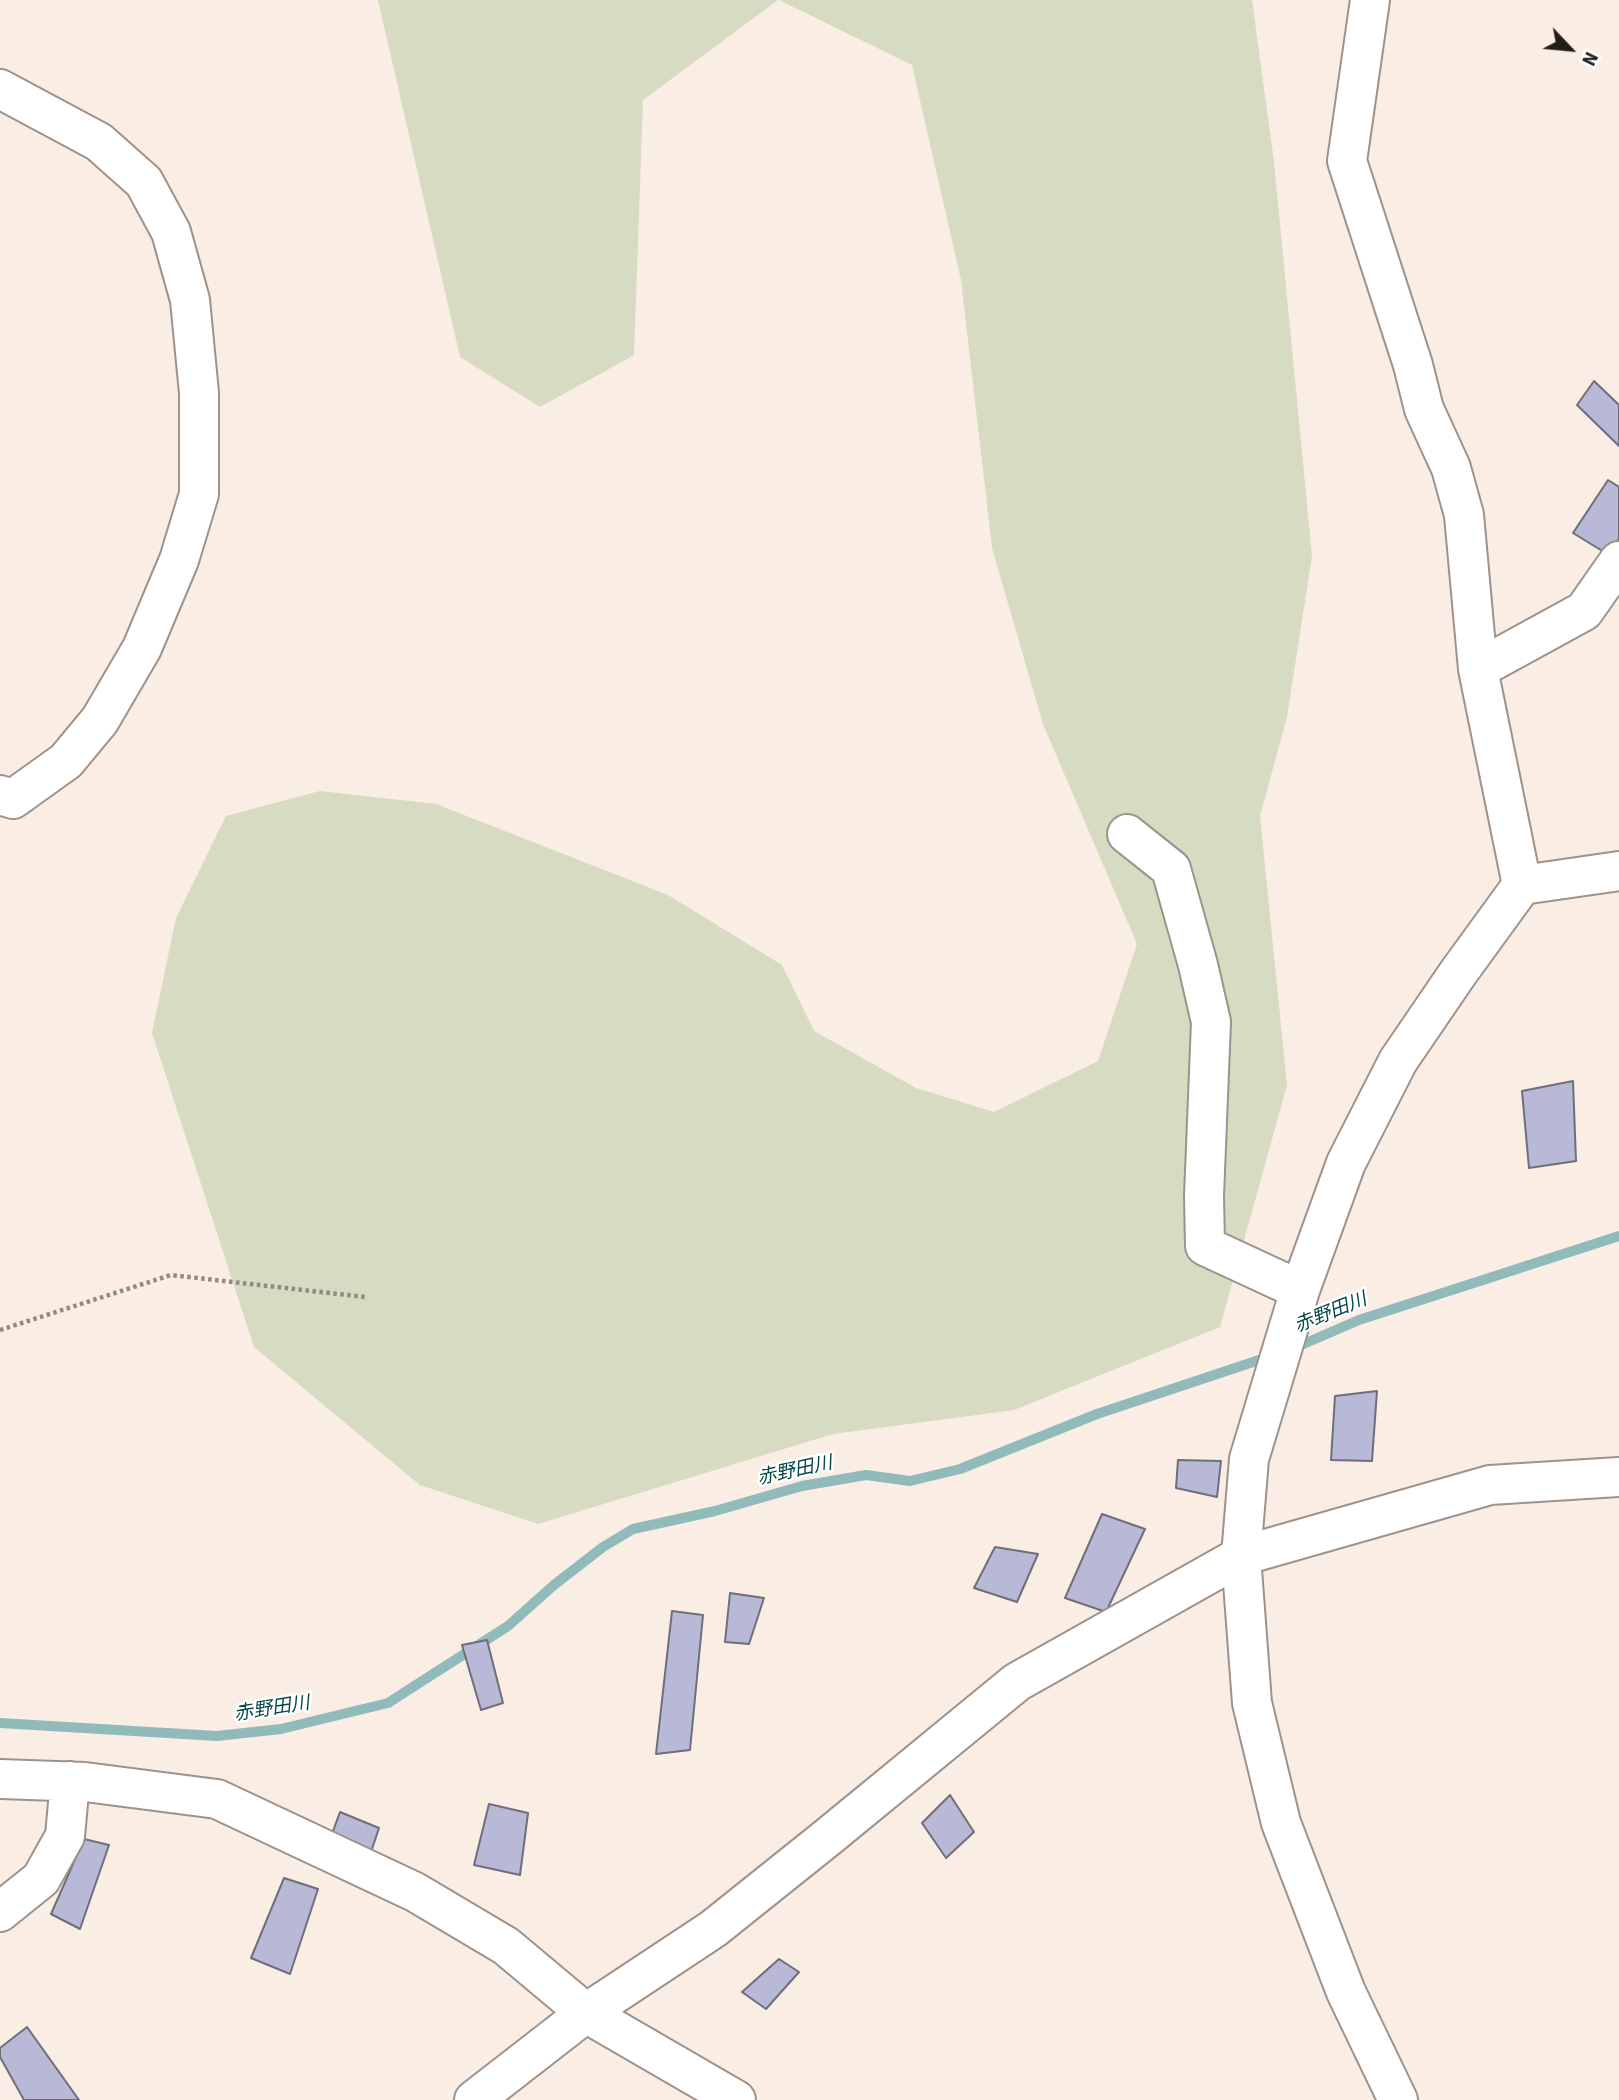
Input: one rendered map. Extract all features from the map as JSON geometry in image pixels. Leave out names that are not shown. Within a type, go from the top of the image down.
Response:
[{"type":"street","points":[[1370,0],[1347,161],[1413,365],[1424,409],[1451,468],[1464,515],[1478,668],[1522,885]]},
{"type":"street","points":[[0,89],[99,142],[144,182],[171,232],[190,300],[199,419],[198,494],[179,560],[142,649],[100,720],[66,761],[13,799],[0,795]]},
{"type":"street","points":[[1478,668],[1584,611],[1619,561]]},
{"type":"street","points":[[1127,834],[1171,869],[1211,1022],[1205,1246],[1300,1290]]},
{"type":"street","points":[[1398,2100],[1346,1993],[1281,1823],[1252,1703],[1241,1556],[1249,1459],[1300,1290],[1346,1163],[1398,1061],[1522,885],[1619,871]]},
{"type":"street","points":[[474,2100],[586,2013],[713,1929],[1017,1682],[1241,1556],[1490,1485],[1619,1477]]},
{"type":"street","points":[[0,1779],[70,1782],[217,1800],[415,1892],[506,1946],[586,2013],[736,2100]]},
{"type":"street","points":[[0,1912],[41,1879],[65,1836],[70,1782]]},
{"type":"path","points":[[0,1330],[171,1275],[365,1297]]},
{"type":"green space","points":[[378,0],[778,0],[643,100],[634,355],[540,407],[460,357]]},
{"type":"green space","points":[[779,0],[1252,0],[1274,162],[1312,556],[1287,717],[1260,816],[1287,1085],[1220,1327],[1014,1410],[833,1434],[538,1524],[420,1485],[254,1347],[152,1033],[176,918],[226,816],[320,791],[436,804],[668,895],[782,965],[814,1031],[916,1088],[994,1112],[1098,1061],[1137,944],[1043,724],[992,548],[961,280],[912,65]]},
{"type":"building","points":[[1594,381],[1619,405],[1619,446],[1577,405]]},
{"type":"building","points":[[1608,480],[1619,487],[1619,538],[1609,555],[1573,533]]},
{"type":"building","points":[[1573,1081],[1576,1161],[1529,1168],[1522,1091]]},
{"type":"building","points":[[1377,1391],[1372,1461],[1331,1460],[1335,1396]]},
{"type":"building","points":[[1178,1460],[1221,1461],[1217,1497],[1176,1488]]},
{"type":"building","points":[[1102,1514],[1145,1529],[1106,1612],[1065,1598]]},
{"type":"building","points":[[995,1547],[1038,1554],[1017,1602],[974,1588]]},
{"type":"building","points":[[730,1593],[764,1598],[749,1644],[725,1642]]},
{"type":"building","points":[[672,1611],[703,1615],[690,1750],[656,1754]]},
{"type":"building","points":[[487,1640],[503,1703],[481,1710],[462,1645]]},
{"type":"building","points":[[950,1795],[974,1832],[946,1858],[922,1823]]},
{"type":"building","points":[[489,1804],[528,1813],[520,1875],[474,1865]]},
{"type":"building","points":[[340,1812],[379,1828],[369,1858],[329,1842]]},
{"type":"building","points":[[84,1839],[109,1845],[80,1929],[51,1914]]},
{"type":"building","points":[[284,1878],[318,1889],[290,1974],[251,1958]]},
{"type":"building","points":[[779,1959],[799,1972],[766,2009],[742,1992]]},
{"type":"building","points":[[27,2027],[79,2100],[24,2100],[0,2057],[0,2048]]},
{"type":"waterway","name":"赤野田川","points":[[1292,1349],[1359,1320],[1619,1236]]},
{"type":"waterway","name":"赤野田川","points":[[0,1723],[217,1736],[281,1729],[388,1703],[508,1626],[554,1585],[603,1547],[633,1529],[715,1511],[802,1486],[866,1475],[910,1481],[960,1469],[1097,1414],[1271,1356]]}]
